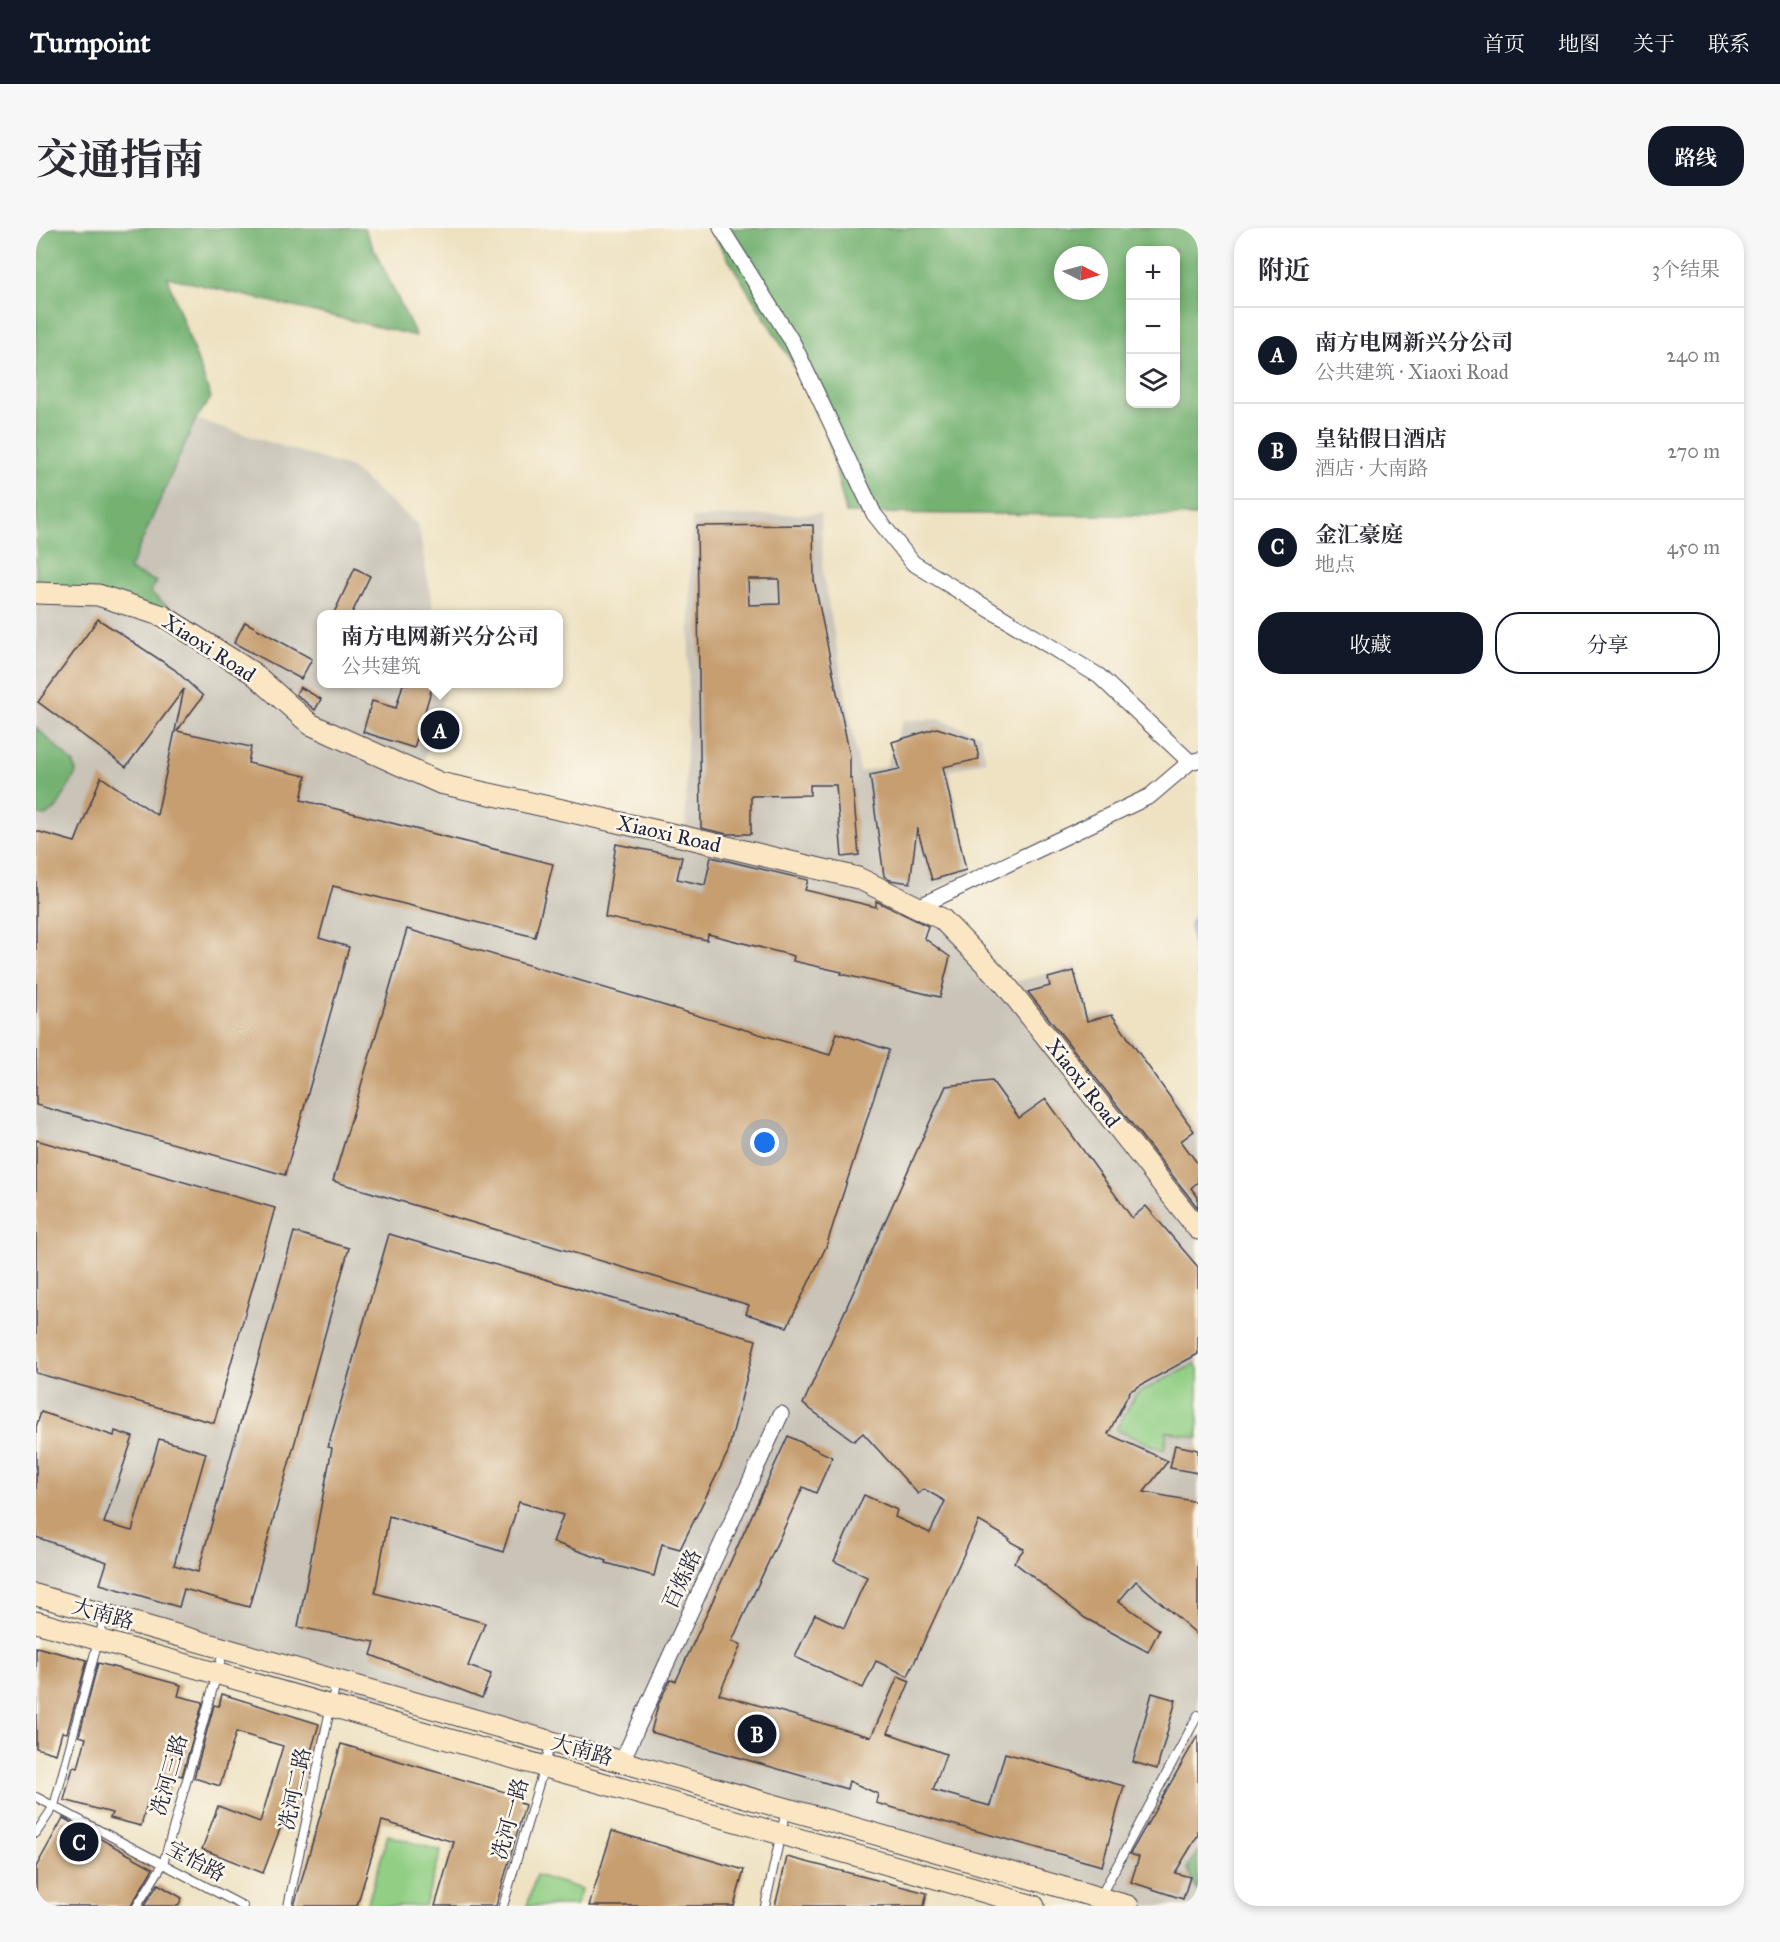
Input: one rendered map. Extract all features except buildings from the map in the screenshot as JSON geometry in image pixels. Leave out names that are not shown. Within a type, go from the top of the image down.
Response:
[{"type":"street","points":[[722,228],[793,343],[874,514],[913,563],[1098,676],[1194,761],[1150,796],[918,907]]},
{"type":"street","name":"Xiaoxi Road","points":[[36,593],[98,595],[163,616],[253,673],[310,724],[440,783],[858,878],[942,919],[1005,984],[1198,1229]]},
{"type":"street","name":"百炼路","points":[[622,1761],[781,1414]]},
{"type":"street","name":"大南路","points":[[36,1595],[557,1743],[551,1741]]},
{"type":"street","name":"大南路","points":[[36,1622],[1034,1906]]},
{"type":"street","name":"大南路","points":[[551,1741],[1128,1906]]},
{"type":"lane","points":[[36,1833],[54,1806],[105,1614]]},
{"type":"lane","name":"冼河三路","points":[[137,1906],[163,1864],[224,1648]]},
{"type":"lane","name":"冼河二路","points":[[288,1906],[337,1680]]},
{"type":"lane","points":[[1099,1898],[1198,1715]]},
{"type":"lane","name":"冼河一路","points":[[503,1906],[551,1741]]},
{"type":"lane","name":"宝怡路","points":[[36,1797],[243,1906]]},
{"type":"lane","points":[[765,1906],[786,1809]]},
{"type":"shaded area","points":[[196,419],[351,468],[418,525],[433,610],[317,610],[317,688],[446,688],[420,774],[685,836],[692,518],[821,513],[823,574],[860,772],[886,766],[903,720],[939,719],[980,735],[986,761],[948,771],[972,873],[939,887],[924,899],[1005,984],[1077,966],[1090,1017],[1113,1012],[1198,1130],[1198,1163],[1193,1167],[1198,1173],[1198,1906],[1128,1906],[36,1602],[36,593],[98,595],[246,668],[150,592],[157,582],[129,570]]},
{"type":"green space","points":[[36,228],[364,228],[416,336],[167,277],[211,398],[196,419],[129,570],[157,582],[150,592],[253,673],[163,616],[36,593]]},
{"type":"green space","points":[[709,228],[1198,228],[1198,516],[846,513],[821,409]]},
{"type":"green space","points":[[36,727],[74,764],[76,773],[56,809],[45,816],[36,814]]},
{"type":"green space","points":[[1195,1364],[1198,1369],[1198,1438],[1167,1431],[1164,1450],[1116,1430],[1136,1394]]},
{"type":"green space","points":[[388,1835],[441,1851],[425,1906],[367,1906]]},
{"type":"green space","points":[[1198,1851],[1198,1892],[1187,1868]]},
{"type":"green space","points":[[536,1875],[581,1889],[576,1906],[527,1906]]},
{"type":"water","points":[[1198,910],[1198,977],[1190,925]]},
{"type":"place","name":"南方电网新兴分公司","points":[[440,730]]},
{"type":"place","name":"皇钻假日酒店","points":[[757,1734]]},
{"type":"place","name":"金汇豪庭","points":[[79,1842]]}]
